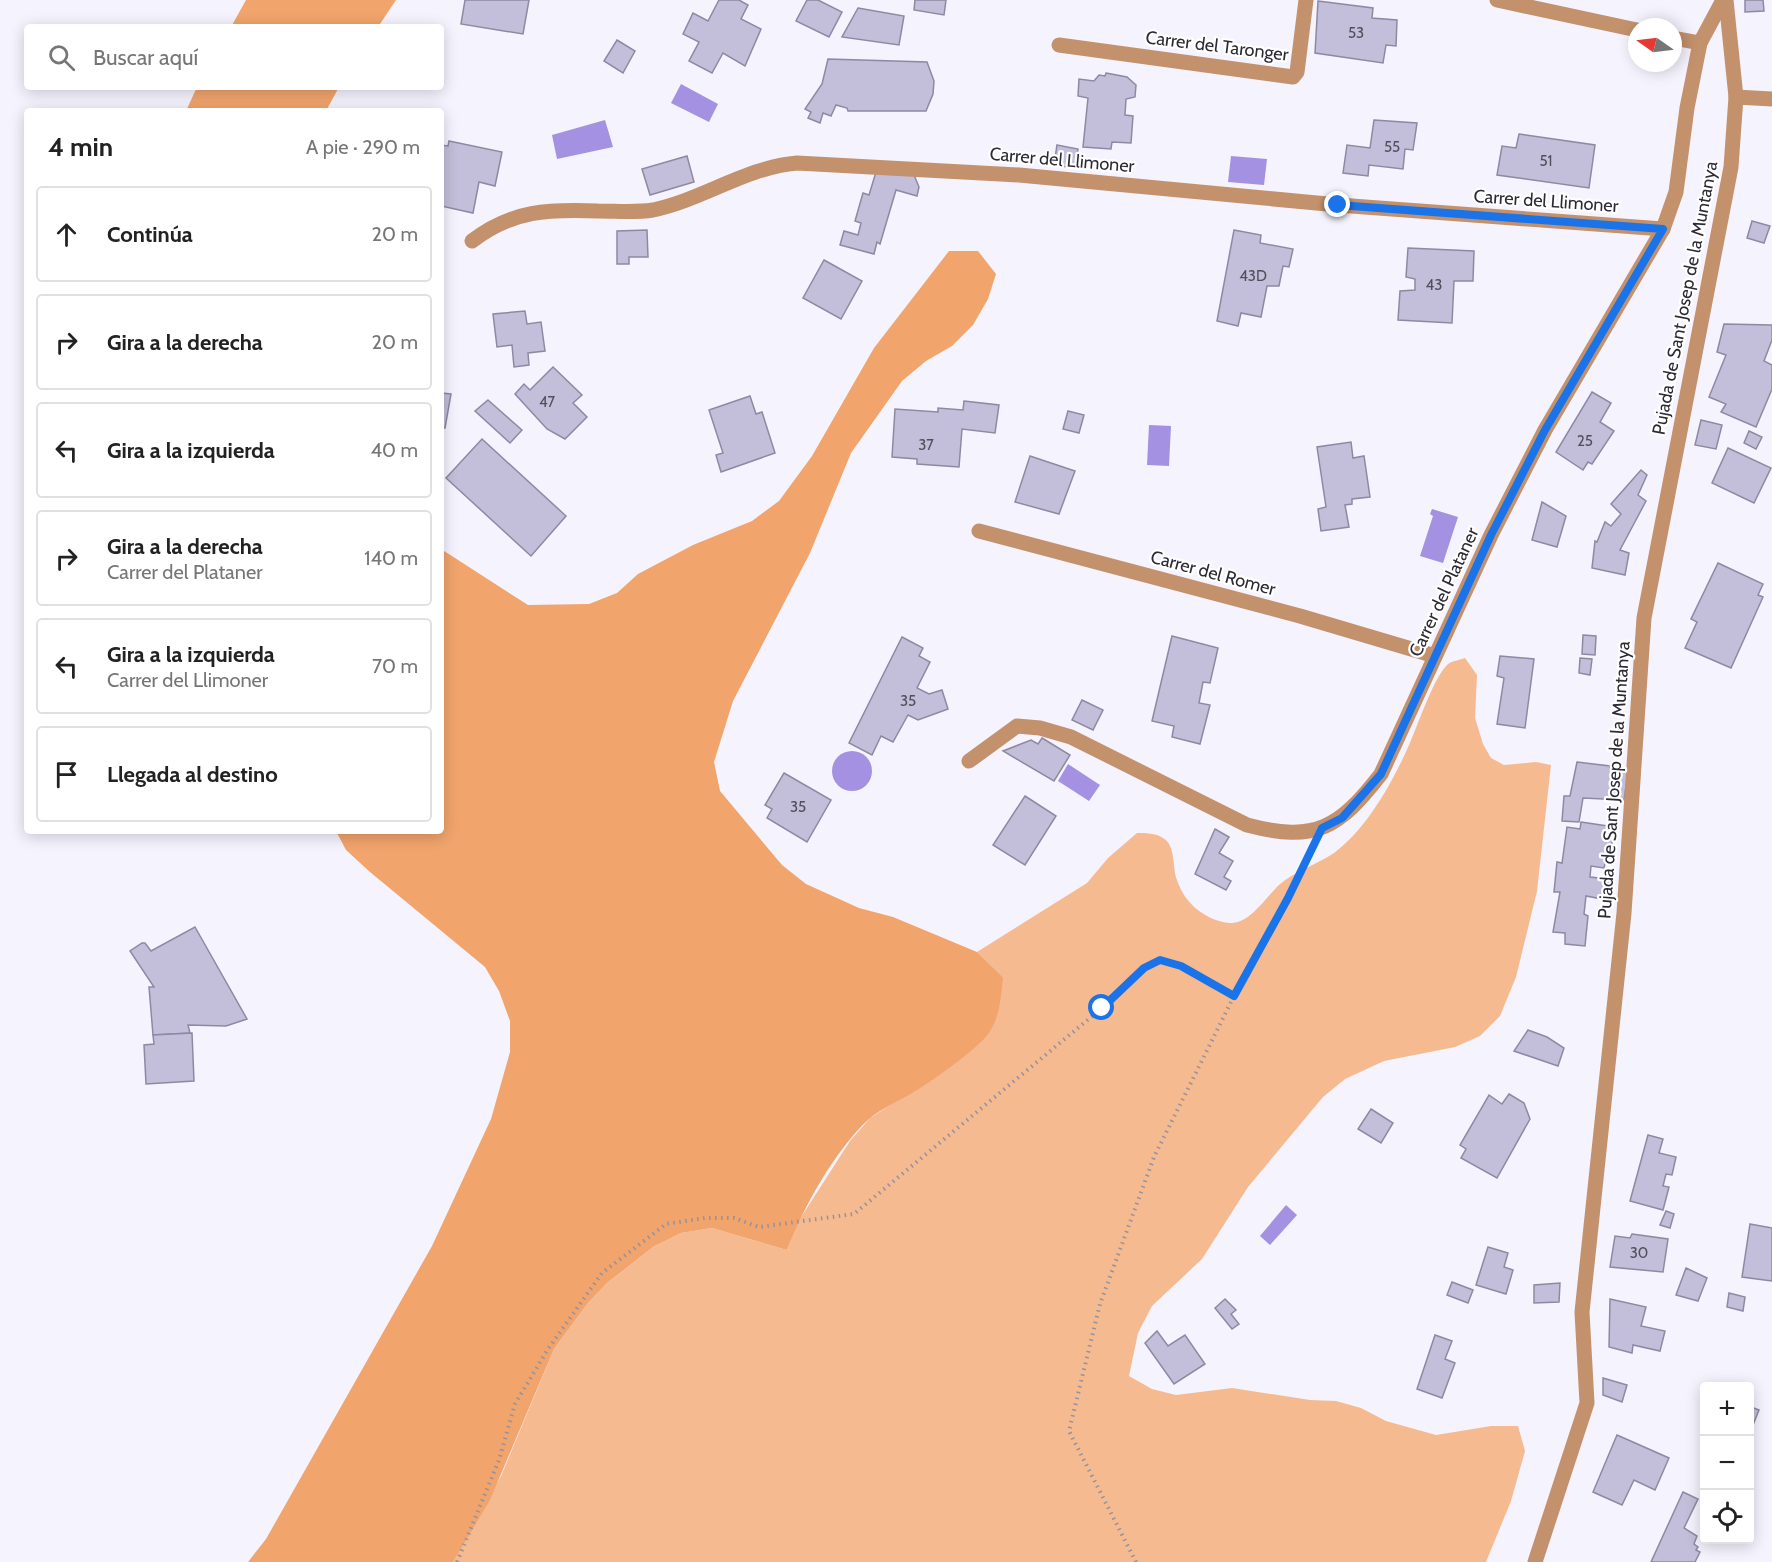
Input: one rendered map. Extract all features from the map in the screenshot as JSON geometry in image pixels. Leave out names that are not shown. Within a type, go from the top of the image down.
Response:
[{"type":"street","name":"Carrer del Taronger","points":[[1059,45],[1285,78],[1293,77],[1297,72],[1306,0]]},
{"type":"street","points":[[1497,0],[1628,28]]},
{"type":"street","name":"Carrer del Plataner","points":[[969,761],[1017,726],[1040,728],[1071,737],[1247,825],[1270,831],[1290,832],[1322,828],[1342,818],[1381,774],[1491,535],[1545,430],[1663,229],[1676,192],[1687,108],[1700,43],[1724,0]]},
{"type":"street","name":"Pujada de Sant Josep de la Muntanya","points":[[1535,1562],[1587,1403],[1582,1312],[1624,913],[1644,618],[1731,167],[1736,97],[1724,0]]},
{"type":"street","points":[[1682,40],[1700,43]]},
{"type":"street","points":[[1736,97],[1772,99]]},
{"type":"street","name":"Carrer del Llimoner","points":[[472,241],[492,226],[531,213],[560,210],[652,210],[685,201],[768,169],[797,163],[1019,175],[1338,205],[1663,229]]},
{"type":"street","name":"Carrer del Romer","points":[[979,531],[1289,613],[1435,656]]},
{"type":"path","points":[[1136,1562],[1069,1431],[1100,1304],[1154,1157],[1234,996],[1288,898],[1322,828]]},
{"type":"path","points":[[457,1562],[499,1460],[514,1404],[548,1349],[602,1273],[666,1224],[705,1218],[734,1218],[759,1227],[854,1214],[1102,1008],[1144,968],[1160,960],[1181,966],[1234,996]]},
{"type":"shaded area","points":[[246,0],[396,0],[380,24],[233,24]]},
{"type":"shaded area","points":[[681,84],[718,104],[709,122],[671,103]]},
{"type":"shaded area","points":[[196,90],[337,90],[328,108],[187,108]]},
{"type":"shaded area","points":[[605,120],[613,147],[557,159],[552,135]]},
{"type":"shaded area","points":[[1231,156],[1267,159],[1264,185],[1228,182]]},
{"type":"shaded area","points":[[949,251],[978,251],[996,274],[988,299],[973,325],[952,346],[926,361],[902,381],[851,453],[810,553],[733,701],[714,762],[720,791],[782,865],[806,884],[859,908],[893,917],[977,952],[1003,977],[999,1007],[992,1028],[975,1048],[953,1065],[884,1108],[856,1132],[821,1180],[787,1250],[712,1228],[681,1233],[653,1247],[607,1283],[588,1303],[554,1349],[490,1500],[453,1562],[248,1562],[266,1539],[432,1246],[491,1119],[510,1052],[510,1021],[499,991],[485,967],[370,872],[346,850],[338,834],[444,834],[444,551],[528,605],[589,604],[617,593],[638,574],[693,545],[752,521],[779,501],[812,456],[874,348]]},
{"type":"shaded area","points":[[1149,425],[1171,426],[1169,466],[1147,465]]},
{"type":"shaded area","points":[[1432,509],[1458,517],[1443,563],[1420,556],[1433,516],[1430,514]]},
{"type":"shaded area","points":[[1465,658],[1477,675],[1475,718],[1483,744],[1491,758],[1504,765],[1536,762],[1551,765],[1537,891],[1516,977],[1500,1016],[1480,1036],[1455,1047],[1384,1061],[1345,1079],[1323,1097],[1248,1187],[1202,1259],[1152,1306],[1138,1333],[1129,1376],[1152,1389],[1176,1395],[1232,1388],[1310,1400],[1336,1401],[1361,1408],[1386,1421],[1436,1435],[1491,1426],[1518,1426],[1525,1451],[1511,1501],[1486,1562],[453,1562],[501,1476],[554,1349],[588,1303],[607,1283],[653,1247],[681,1233],[712,1228],[787,1250],[796,1225],[850,1141],[870,1118],[942,1072],[1003,977],[977,952],[1087,883],[1108,858],[1137,833],[1154,834],[1167,841],[1172,851],[1175,875],[1180,888],[1191,903],[1205,915],[1230,923],[1251,915],[1285,880],[1334,853],[1366,821],[1392,781],[1430,693],[1442,671],[1448,664]]},
{"type":"shaded area","points":[[852,751],[866,757],[872,771],[866,785],[852,791],[838,785],[832,771],[838,757]]},
{"type":"shaded area","points":[[1068,764],[1100,785],[1089,801],[1058,781]]},
{"type":"shaded area","points":[[1286,1205],[1297,1215],[1270,1245],[1260,1236]]},
{"type":"building","points":[[465,0],[529,0],[523,34],[461,24]]},
{"type":"building","points":[[719,0],[739,0],[748,5],[741,19],[761,29],[745,66],[723,53],[712,73],[689,61],[699,42],[683,34],[693,13],[708,21]]},
{"type":"building","points":[[807,0],[818,0],[842,12],[829,37],[796,21]]},
{"type":"building","points":[[915,0],[946,0],[944,15],[914,10]]},
{"type":"building","points":[[1745,0],[1763,0],[1764,11],[1745,12]]},
{"type":"building","points":[[1318,1],[1373,8],[1372,18],[1397,20],[1396,46],[1386,45],[1383,63],[1315,53]]},
{"type":"building","points":[[858,8],[904,16],[899,45],[842,37]]},
{"type":"building","points":[[617,40],[635,51],[623,73],[604,61]]},
{"type":"building","points":[[828,59],[927,62],[934,81],[933,94],[926,111],[848,111],[847,108],[836,105],[831,116],[823,113],[820,123],[808,118],[811,112],[805,109],[822,84]]},
{"type":"building","points":[[1106,73],[1127,77],[1136,85],[1135,97],[1126,99],[1125,115],[1133,116],[1131,143],[1112,142],[1111,149],[1083,147],[1088,98],[1078,96],[1079,79],[1094,81],[1099,75],[1105,76]]},
{"type":"building","points":[[1374,120],[1417,123],[1413,150],[1405,149],[1403,169],[1369,165],[1368,176],[1343,173],[1347,145],[1370,148]]},
{"type":"building","points":[[1519,134],[1595,145],[1589,188],[1497,175],[1502,146],[1516,148]]},
{"type":"building","points":[[449,141],[502,152],[495,186],[479,182],[473,213],[444,207],[444,145],[448,146]]},
{"type":"building","points":[[1057,145],[1078,149],[1075,168],[1054,165]]},
{"type":"building","points":[[687,156],[694,182],[650,195],[642,169]]},
{"type":"building","points":[[876,172],[914,175],[919,187],[917,196],[896,190],[880,244],[877,242],[874,254],[840,245],[844,231],[858,235],[861,223],[855,221],[863,193],[869,195]]},
{"type":"building","points":[[1752,221],[1770,226],[1764,243],[1747,238]]},
{"type":"building","points":[[647,230],[648,257],[629,257],[629,264],[617,264],[617,231]]},
{"type":"building","points":[[1234,230],[1261,235],[1260,243],[1293,249],[1289,267],[1283,266],[1279,286],[1267,286],[1261,317],[1241,313],[1238,326],[1217,321]]},
{"type":"building","points":[[1408,248],[1474,251],[1473,281],[1454,281],[1452,323],[1398,320],[1400,291],[1415,290],[1415,279],[1406,277]]},
{"type":"building","points":[[824,260],[862,281],[841,319],[803,298]]},
{"type":"building","points":[[525,311],[527,324],[541,322],[545,351],[528,353],[529,365],[514,367],[512,345],[497,347],[493,314]]},
{"type":"building","points":[[1724,324],[1772,325],[1772,340],[1764,361],[1772,365],[1772,389],[1756,427],[1721,412],[1726,404],[1709,397],[1726,355],[1717,352]]},
{"type":"building","points":[[553,367],[582,395],[573,403],[587,417],[565,439],[547,429],[515,394],[524,384],[530,390]]},
{"type":"building","points":[[1592,392],[1611,403],[1600,422],[1614,431],[1592,464],[1588,462],[1583,470],[1556,452]]},
{"type":"building","points":[[444,393],[451,394],[444,428]]},
{"type":"building","points":[[750,396],[756,414],[762,412],[775,453],[721,472],[716,455],[723,453],[709,410]]},
{"type":"building","points":[[488,400],[522,430],[510,443],[475,411]]},
{"type":"building","points":[[964,401],[999,405],[995,433],[962,429],[959,467],[917,464],[917,459],[892,457],[895,409],[938,412],[938,408],[963,410]]},
{"type":"building","points":[[1068,411],[1084,415],[1079,433],[1063,429]]},
{"type":"building","points":[[1701,420],[1722,425],[1716,449],[1695,445]]},
{"type":"building","points":[[1749,431],[1762,437],[1756,449],[1744,443]]},
{"type":"building","points":[[482,439],[566,516],[531,556],[446,478]]},
{"type":"building","points":[[1351,442],[1353,458],[1364,456],[1370,497],[1352,499],[1352,504],[1345,505],[1349,527],[1321,531],[1318,509],[1326,507],[1317,447]]},
{"type":"building","points":[[1728,448],[1771,468],[1754,503],[1712,483]]},
{"type":"building","points":[[1030,456],[1075,471],[1059,514],[1015,502]]},
{"type":"building","points":[[1641,470],[1647,475],[1638,495],[1646,501],[1620,550],[1629,553],[1625,575],[1592,568],[1595,541],[1597,542],[1605,522],[1611,526],[1621,514],[1611,504]]},
{"type":"building","points":[[1542,502],[1566,516],[1557,547],[1532,540]]},
{"type":"building","points":[[1718,563],[1763,584],[1758,595],[1763,597],[1731,668],[1685,648],[1697,622],[1691,619]]},
{"type":"building","points":[[1583,635],[1596,636],[1595,655],[1582,654]]},
{"type":"building","points":[[1172,636],[1218,648],[1210,683],[1203,682],[1199,703],[1210,705],[1200,744],[1172,737],[1174,726],[1152,721]]},
{"type":"building","points":[[902,637],[923,648],[919,656],[930,662],[917,688],[929,694],[942,690],[948,709],[918,720],[908,715],[893,742],[881,736],[872,755],[849,743]]},
{"type":"building","points":[[1500,656],[1534,659],[1525,728],[1497,724],[1504,678],[1497,676]]},
{"type":"building","points":[[1580,658],[1592,659],[1590,675],[1579,673]]},
{"type":"building","points":[[1082,700],[1103,710],[1093,730],[1072,720]]},
{"type":"building","points":[[1042,738],[1070,755],[1054,781],[1003,751],[1031,740],[1038,744]]},
{"type":"building","points":[[1577,762],[1610,766],[1610,769],[1628,772],[1624,800],[1583,798],[1579,822],[1562,821],[1564,796],[1570,796]]},
{"type":"building","points":[[784,773],[831,800],[807,842],[767,818],[772,809],[765,805]]},
{"type":"building","points":[[1025,796],[1056,816],[1025,865],[993,845]]},
{"type":"building","points":[[1581,822],[1614,827],[1610,857],[1607,856],[1604,868],[1591,866],[1590,877],[1609,879],[1607,900],[1586,896],[1584,914],[1588,916],[1585,946],[1565,944],[1565,933],[1553,932],[1560,892],[1554,892],[1557,862],[1562,863],[1567,827],[1580,829]]},
{"type":"building","points":[[1215,829],[1229,837],[1219,853],[1233,861],[1224,877],[1231,881],[1226,890],[1195,874]]},
{"type":"building","points":[[195,927],[247,1019],[226,1026],[188,1025],[190,1033],[153,1035],[149,987],[154,987],[130,951],[145,943],[151,951]]},
{"type":"building","points":[[1528,1030],[1547,1037],[1564,1048],[1558,1066],[1514,1051]]},
{"type":"building","points":[[192,1033],[194,1081],[146,1084],[144,1045],[154,1044],[153,1035]]},
{"type":"building","points":[[1509,1094],[1524,1103],[1530,1119],[1497,1178],[1461,1158],[1466,1149],[1460,1145],[1489,1095],[1502,1104]]},
{"type":"building","points":[[1371,1109],[1393,1123],[1381,1143],[1358,1129]]},
{"type":"building","points":[[1648,1135],[1663,1139],[1659,1153],[1676,1157],[1672,1175],[1666,1174],[1663,1186],[1669,1187],[1663,1210],[1630,1201]]},
{"type":"building","points":[[1666,1211],[1674,1214],[1670,1228],[1660,1225]]},
{"type":"building","points":[[1750,1224],[1772,1228],[1772,1281],[1742,1277]]},
{"type":"building","points":[[1632,1234],[1668,1239],[1663,1272],[1610,1267],[1615,1236],[1630,1238]]},
{"type":"building","points":[[1488,1247],[1508,1253],[1504,1267],[1513,1270],[1506,1294],[1476,1285]]},
{"type":"building","points":[[1686,1268],[1707,1278],[1698,1301],[1676,1295]]},
{"type":"building","points":[[1452,1282],[1473,1290],[1468,1303],[1447,1295]]},
{"type":"building","points":[[1560,1283],[1559,1302],[1534,1303],[1534,1285]]},
{"type":"building","points":[[1729,1293],[1745,1297],[1743,1311],[1727,1307]]},
{"type":"building","points":[[1225,1299],[1236,1310],[1231,1314],[1239,1324],[1232,1329],[1215,1308]]},
{"type":"building","points":[[1610,1299],[1646,1307],[1641,1326],[1665,1331],[1660,1351],[1633,1345],[1632,1353],[1609,1347]]},
{"type":"building","points":[[1157,1331],[1168,1346],[1185,1335],[1205,1364],[1174,1384],[1145,1343]]},
{"type":"building","points":[[1435,1335],[1452,1341],[1445,1359],[1455,1363],[1442,1398],[1417,1389]]},
{"type":"building","points":[[1603,1378],[1627,1385],[1622,1402],[1603,1395]]},
{"type":"building","points":[[1754,1408],[1759,1410],[1754,1422]]},
{"type":"building","points":[[1617,1435],[1669,1458],[1655,1490],[1634,1480],[1622,1505],[1593,1492]]},
{"type":"building","points":[[1683,1492],[1698,1499],[1684,1528],[1697,1536],[1694,1544],[1698,1547],[1696,1550],[1700,1552],[1695,1562],[1651,1562]]},
{"type":"route","points":[[1102,1008],[1144,968],[1160,960],[1181,966],[1234,996],[1288,898],[1322,828],[1342,818],[1359,802],[1381,774],[1491,535],[1545,430],[1663,229],[1338,205]]}]
